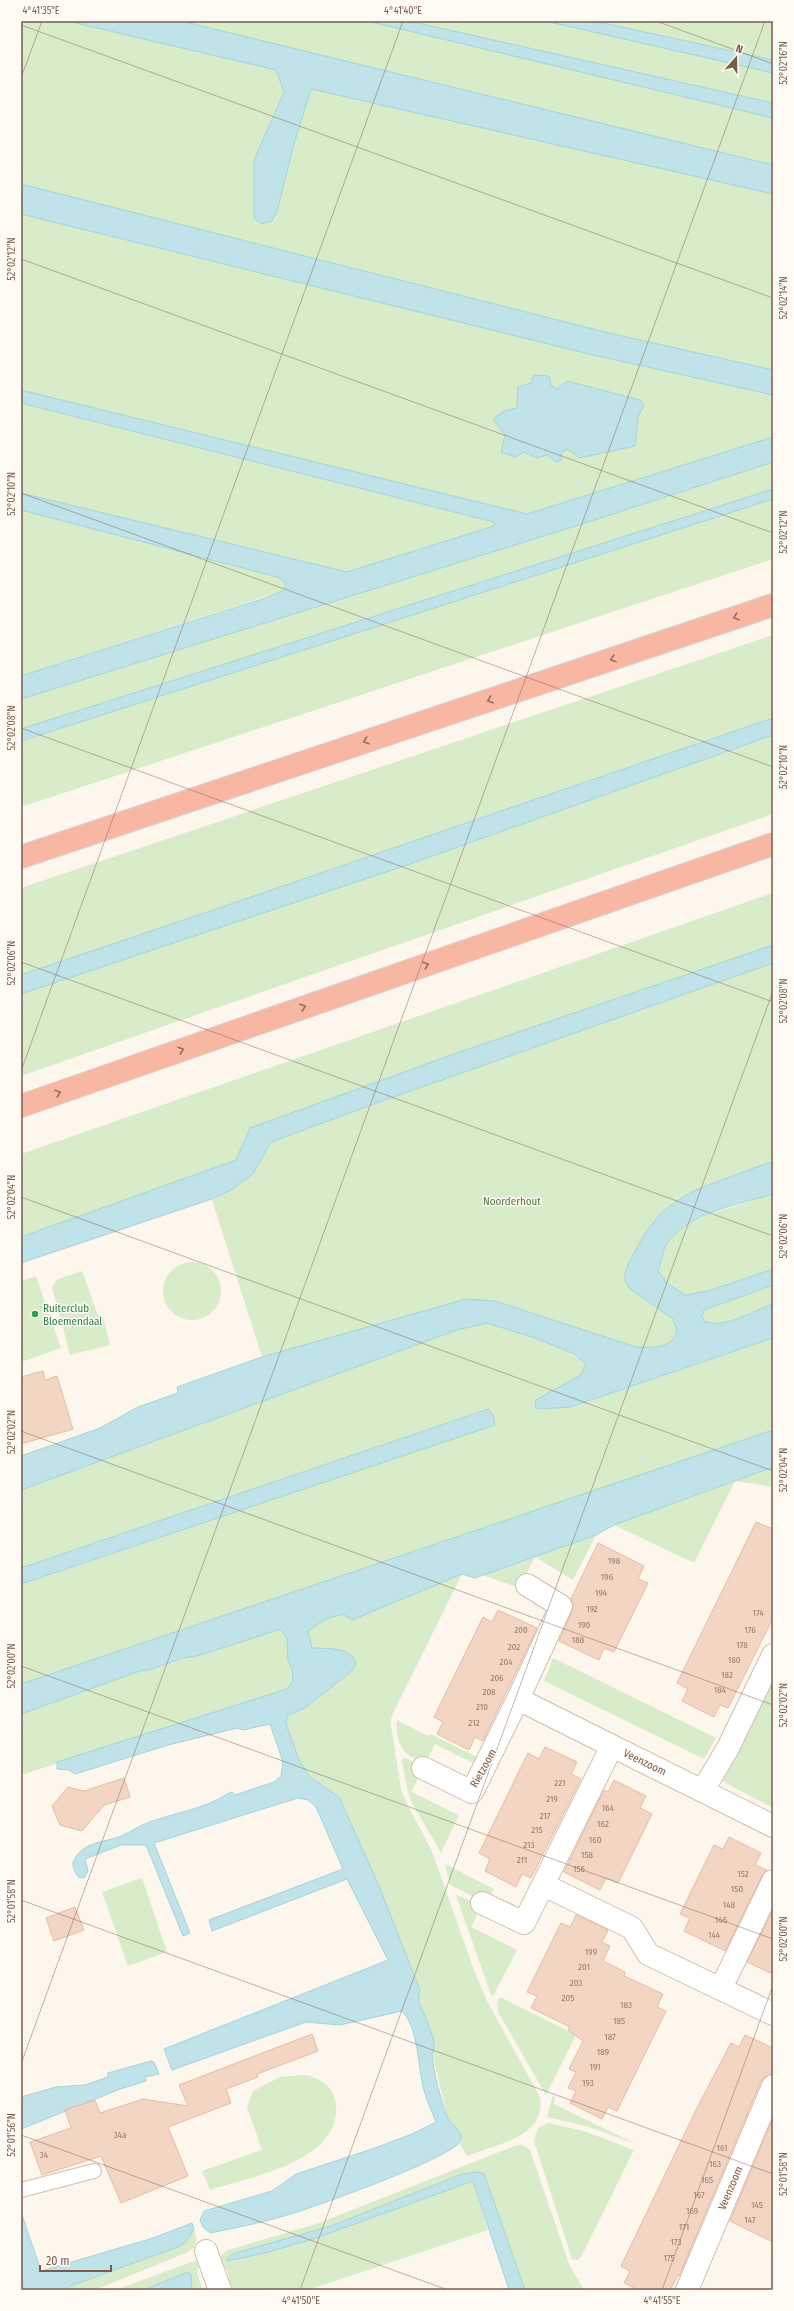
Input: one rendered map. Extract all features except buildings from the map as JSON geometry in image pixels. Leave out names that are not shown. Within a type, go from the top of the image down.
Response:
[{"type":"highway","points":[[21,858],[773,605]]},
{"type":"highway","points":[[21,1106],[773,844]]},
{"type":"street","name":"Rietzoom","points":[[423,1768],[472,1792],[518,1699],[561,1606],[527,1585]]},
{"type":"street","points":[[703,1790],[728,1748],[773,1656]]},
{"type":"street","points":[[518,1699],[612,1746]]},
{"type":"street","name":"Veenzoom","points":[[482,1903],[524,1923],[612,1746],[773,1826]]},
{"type":"street","points":[[721,1988],[773,1881]]},
{"type":"street","points":[[544,1884],[632,1928],[648,1954],[773,2014]]},
{"type":"street","name":"Veenzoom","points":[[687,2290],[773,2086]]},
{"type":"street","points":[[206,2251],[220,2290]]},
{"type":"lane","points":[[21,2190],[94,2170]]},
{"type":"green space","points":[[21,21],[67,21],[276,70],[284,92],[254,160],[254,218],[262,224],[293,147],[311,88],[773,194],[773,370],[609,333],[21,184]]},
{"type":"green space","points":[[181,21],[367,21],[773,118],[773,165]]},
{"type":"green space","points":[[409,21],[545,21],[773,73],[773,103]]},
{"type":"green space","points":[[594,21],[773,21],[773,60]]},
{"type":"green space","points":[[21,214],[589,354],[773,395],[773,437],[527,514],[21,390]],"holes":[[[567,381],[640,400],[644,405],[638,417],[635,446],[579,458],[568,449],[537,458],[524,452],[516,457],[501,452],[506,435],[504,411],[517,408],[518,387],[528,384],[538,384],[547,385],[557,389]]]},
{"type":"green space","points":[[21,403],[495,522],[494,526],[347,572],[21,493]]},
{"type":"green space","points":[[773,462],[773,489],[21,729],[21,699],[579,525]]},
{"type":"green space","points":[[773,499],[773,559],[21,807],[21,741]]},
{"type":"green space","points":[[21,510],[277,577],[285,582],[285,590],[21,676]]},
{"type":"green space","points":[[773,635],[773,718],[21,975],[21,888]]},
{"type":"green space","points":[[773,735],[773,814],[21,1076],[21,994],[410,864]]},
{"type":"green space","points":[[773,893],[773,945],[451,1055],[251,1128],[236,1160],[21,1237],[21,1154]]},
{"type":"green space","name":"Noorderhout","points":[[773,963],[773,1162],[714,1183],[678,1199],[663,1211],[647,1230],[630,1262],[659,1308],[673,1319],[677,1333],[669,1344],[656,1347],[636,1347],[570,1326],[461,1317],[262,1357],[212,1200],[231,1190],[253,1174],[271,1142]]},
{"type":"green space","points":[[773,1194],[773,1269],[708,1291],[685,1295],[668,1284],[658,1271],[666,1245],[682,1227],[710,1214]]},
{"type":"green space","points":[[192,1262],[208,1267],[216,1275],[221,1291],[216,1307],[208,1315],[192,1320],[176,1315],[168,1307],[163,1291],[168,1275],[176,1267]]},
{"type":"green space","points":[[82,1271],[99,1318],[103,1317],[110,1345],[70,1355],[52,1287],[58,1279]]},
{"type":"green space","name":"Ruiterclub Bloemendaal","points":[[36,1276],[61,1348],[21,1362],[21,1281]]},
{"type":"green space","points":[[773,1285],[773,1304],[731,1321],[722,1323],[704,1322],[702,1317],[704,1310]]},
{"type":"green space","points":[[487,1323],[526,1334],[564,1349],[586,1364],[581,1375],[569,1381],[571,1407],[773,1338],[773,1430],[21,1684],[21,1584],[495,1425],[487,1409],[21,1568],[21,1490],[457,1330]]},
{"type":"green space","points":[[773,1467],[773,1487],[735,1481],[694,1563],[614,1525]]},
{"type":"green space","points":[[596,1535],[573,1580],[535,1557],[519,1588],[483,1575]]},
{"type":"green space","points":[[462,1574],[395,1709],[391,1719],[391,1726],[401,1789],[406,1802],[432,1851],[475,1973],[487,2001],[540,2097],[540,2111],[535,2122],[527,2130],[504,2143],[467,2156],[460,2144],[462,2139],[448,2118],[432,2054],[434,2043],[418,1997],[420,1990],[379,1886],[339,1797],[309,1776],[299,1760],[286,1724],[287,1716],[305,1708],[352,1671],[356,1664],[342,1651],[312,1648],[307,1631],[326,1619],[343,1614],[352,1620]]},
{"type":"green space","points":[[281,1629],[287,1639],[288,1661],[292,1668],[294,1681],[287,1689],[21,1775],[21,1714],[140,1671],[149,1670],[182,1658],[197,1656]]},
{"type":"green space","points":[[553,1658],[716,1738],[704,1759],[544,1681]]},
{"type":"green space","points":[[773,1675],[773,1808],[722,1781]]},
{"type":"green space","points":[[397,1720],[428,1736],[431,1734],[483,1760],[479,1766],[435,1744],[427,1760],[419,1760],[412,1757],[402,1748],[399,1742],[396,1727]]},
{"type":"green space","points":[[405,1758],[421,1765],[419,1777],[411,1792],[459,1815],[441,1853],[412,1803],[408,1792],[402,1762],[402,1759]]},
{"type":"green space","points":[[445,1864],[494,1889],[490,1897],[481,1900],[450,1885]]},
{"type":"green space","points":[[142,1878],[167,1952],[128,1966],[102,1892]]},
{"type":"green space","points":[[456,1895],[479,1904],[479,1911],[471,1927],[517,1950],[493,1996],[491,1995]]},
{"type":"green space","points":[[500,1997],[576,2035],[546,2095],[498,2012],[497,2003]]},
{"type":"green space","points":[[307,2075],[318,2079],[327,2085],[333,2093],[335,2099],[336,2105],[334,2124],[324,2140],[309,2153],[290,2164],[210,2190],[202,2171],[262,2150],[247,2107],[253,2091],[280,2077]]},
{"type":"green space","points":[[553,2095],[555,2097],[554,2104],[636,2144],[586,2126],[547,2117]]},
{"type":"green space","points":[[548,2123],[584,2131],[634,2150],[581,2257],[577,2260],[572,2259],[534,2141],[538,2128]]},
{"type":"green space","points":[[517,2145],[522,2145],[530,2150],[569,2264],[584,2290],[525,2290],[484,2174],[474,2172],[461,2174],[331,2226],[232,2254],[227,2261],[265,2253],[316,2238],[473,2181],[488,2230],[308,2290],[227,2290],[229,2275],[218,2258],[228,2250],[319,2223]]},
{"type":"green space","points":[[194,2229],[196,2242],[194,2247],[188,2252],[95,2290],[67,2290],[69,2286],[192,2233]]},
{"type":"green space","points":[[197,2260],[203,2265],[199,2267],[197,2273],[203,2290],[192,2290],[191,2274],[182,2274],[144,2290],[115,2290]]},
{"type":"water","points":[[67,21],[181,21],[773,165],[773,194],[311,89],[293,147],[277,211],[272,221],[262,224],[254,218],[254,160],[284,92],[276,70]]},
{"type":"water","points":[[367,21],[409,21],[773,103],[773,118]]},
{"type":"water","points":[[545,21],[594,21],[773,60],[773,73]]},
{"type":"water","points":[[21,184],[609,333],[773,370],[773,395],[589,354],[21,214]]},
{"type":"water","points":[[534,375],[549,376],[551,385],[557,389],[567,381],[640,400],[644,405],[638,417],[635,446],[579,458],[568,449],[562,452],[561,460],[557,462],[547,455],[537,458],[524,452],[516,457],[501,452],[505,435],[493,419],[504,411],[517,408],[518,387],[531,383]]},
{"type":"water","points":[[21,390],[527,514],[773,437],[773,462],[579,525],[21,699],[21,676],[265,598],[285,590],[285,582],[277,577],[21,510],[21,493],[347,572],[494,526],[494,522],[21,403]]},
{"type":"water","points":[[773,489],[773,499],[21,741],[21,729]]},
{"type":"water","points":[[773,718],[773,735],[410,864],[21,994],[21,975]]},
{"type":"water","points":[[773,945],[773,963],[271,1142],[253,1174],[231,1190],[212,1199],[21,1263],[21,1237],[236,1160],[250,1128],[451,1055]]},
{"type":"water","points":[[773,1162],[773,1194],[715,1211],[700,1217],[687,1225],[675,1234],[666,1245],[658,1271],[668,1284],[685,1295],[708,1291],[773,1269],[773,1285],[704,1310],[702,1317],[705,1322],[722,1323],[740,1318],[773,1304],[773,1338],[570,1407],[538,1409],[535,1407],[536,1400],[581,1375],[586,1364],[574,1354],[538,1339],[487,1323],[457,1330],[21,1490],[21,1456],[100,1428],[138,1407],[178,1393],[177,1387],[262,1357],[466,1299],[495,1301],[636,1347],[653,1347],[669,1343],[677,1332],[673,1319],[629,1288],[625,1280],[628,1265],[635,1251],[653,1223],[672,1204],[696,1190]]},
{"type":"water","points":[[488,1409],[493,1415],[495,1425],[21,1584],[21,1568]]},
{"type":"water","points":[[773,1430],[773,1467],[614,1525],[596,1535],[475,1578],[462,1574],[352,1620],[343,1614],[326,1619],[308,1631],[312,1648],[344,1651],[354,1658],[356,1664],[352,1671],[305,1708],[287,1716],[286,1724],[299,1760],[309,1776],[339,1797],[379,1886],[420,1990],[419,2003],[426,2017],[434,2041],[432,2056],[440,2096],[448,2118],[459,2131],[461,2140],[453,2148],[435,2158],[349,2194],[284,2216],[210,2233],[203,2227],[200,2220],[204,2211],[272,2191],[296,2174],[375,2148],[412,2134],[436,2122],[423,2086],[414,2034],[407,2017],[402,2011],[340,2025],[306,2022],[172,2070],[164,2049],[388,1960],[347,1879],[212,1931],[209,1920],[343,1869],[316,1807],[308,1800],[298,1798],[154,1843],[190,1933],[183,1936],[146,1845],[121,1845],[85,1859],[88,1871],[84,1878],[78,1877],[76,1873],[73,1862],[78,1854],[88,1846],[119,1837],[147,1823],[210,1803],[232,1792],[235,1795],[274,1782],[281,1776],[283,1762],[270,1724],[243,1730],[237,1728],[168,1745],[75,1774],[69,1770],[57,1769],[57,1762],[287,1689],[293,1681],[292,1668],[288,1661],[287,1639],[281,1629],[197,1656],[182,1658],[149,1670],[140,1671],[21,1714],[21,1684]]},
{"type":"water","points":[[151,2061],[154,2062],[159,2074],[145,2077],[146,2081],[120,2089],[21,2129],[21,2097],[56,2087],[85,2085],[108,2077],[108,2073]]},
{"type":"water","points":[[477,2172],[484,2174],[525,2290],[509,2290],[473,2181],[316,2238],[265,2253],[227,2261],[232,2254],[331,2226],[462,2174]]},
{"type":"water","points":[[21,2212],[41,2271],[153,2238],[192,2223],[194,2229],[186,2242],[178,2247],[70,2286],[67,2290],[24,2290],[21,2281]]},
{"type":"water","points":[[187,2272],[191,2274],[192,2290],[144,2290]]},
{"type":"place","name":"Ruiterclub Bloemendaal","points":[[35,1314]]}]
